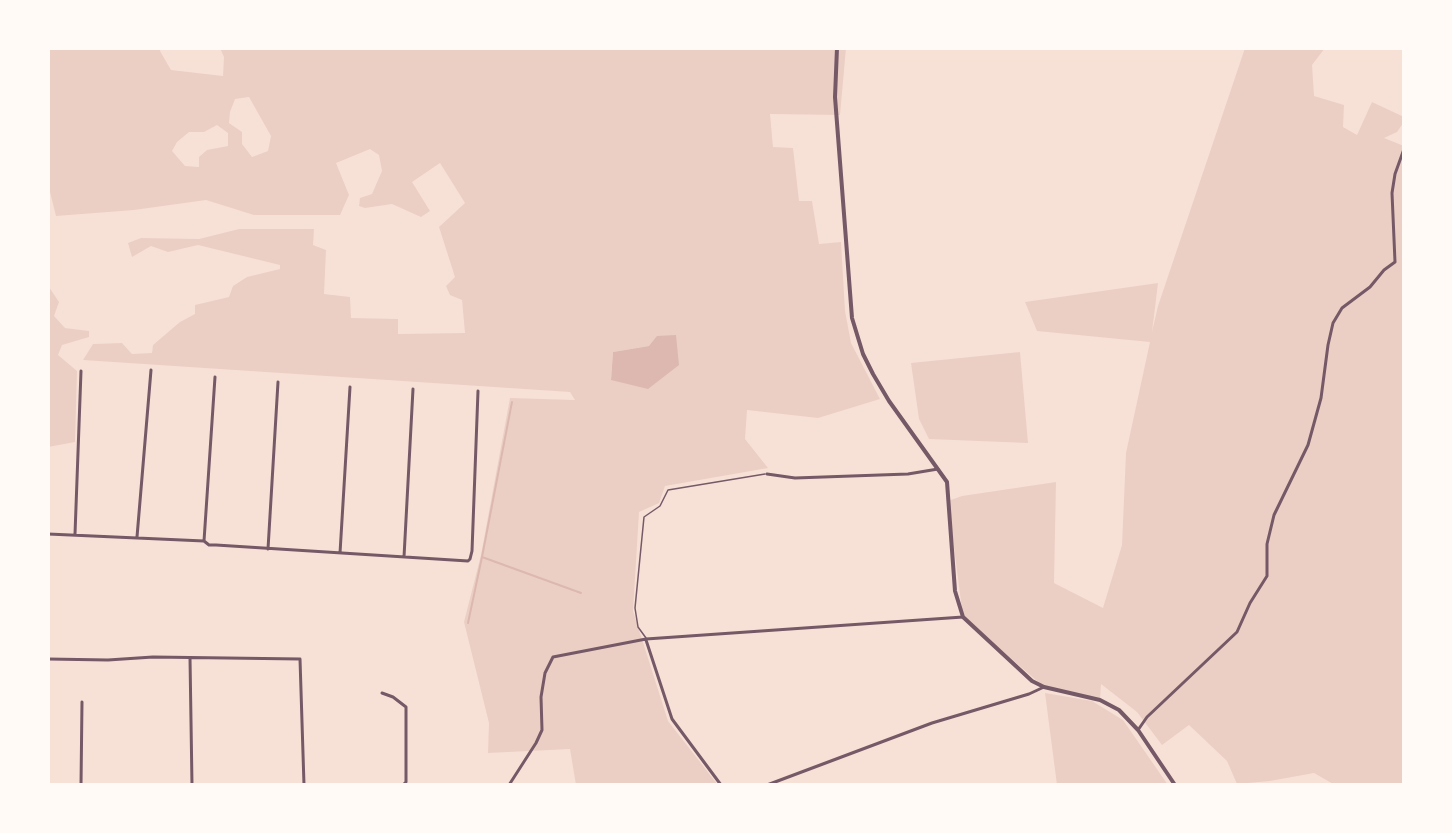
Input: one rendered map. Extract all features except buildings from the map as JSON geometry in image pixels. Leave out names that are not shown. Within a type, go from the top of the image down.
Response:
[{"type":"street","points":[[837,48],[835,97],[851,305],[856,332],[863,354],[884,392],[947,482],[954,591],[963,617],[1032,681],[1044,687],[1100,700],[1119,710],[1138,730],[1175,785]]},
{"type":"street","points":[[1138,730],[1147,717],[1237,632],[1250,603],[1267,576],[1267,544],[1274,515],[1308,445],[1321,398],[1333,323],[1342,308],[1370,287],[1384,270],[1395,262],[1392,193],[1395,174],[1404,149]]},
{"type":"street","points":[[137,537],[151,370]]},
{"type":"street","points":[[75,534],[81,371]]},
{"type":"street","points":[[204,541],[215,377]]},
{"type":"street","points":[[268,549],[278,382]]},
{"type":"street","points":[[340,553],[351,387]]},
{"type":"street","points":[[404,556],[413,389]]},
{"type":"street","points":[[48,534],[204,541],[209,544],[268,549],[464,561],[470,559],[478,391]]},
{"type":"street","points":[[767,474],[795,478],[908,474],[939,469]]},
{"type":"street","points":[[508,785],[542,730],[541,697],[545,673],[553,657],[646,639],[963,617]]},
{"type":"street","points":[[646,639],[672,719],[722,785]]},
{"type":"street","points":[[48,659],[108,660],[153,657],[300,659],[304,785]]},
{"type":"street","points":[[190,658],[192,785]]},
{"type":"street","points":[[767,785],[932,723],[1029,694],[1044,687]]},
{"type":"street","points":[[382,693],[393,697],[406,707],[406,782],[403,785]]},
{"type":"street","points":[[81,785],[82,702]]},
{"type":"lane","points":[[646,639],[638,627],[635,608],[644,517],[660,506],[668,490],[767,474]]},
{"type":"shaded area","points":[[48,48],[161,48],[160,51],[171,70],[223,76],[224,57],[220,48],[846,48],[840,115],[770,114],[773,147],[793,148],[799,201],[812,201],[819,244],[841,242],[845,311],[851,343],[880,399],[818,418],[747,410],[745,439],[768,468],[665,486],[659,503],[639,512],[633,611],[668,721],[718,785],[576,785],[570,749],[488,753],[489,723],[464,622],[481,555],[510,398],[575,400],[570,392],[83,360],[93,344],[122,343],[132,354],[152,353],[153,345],[180,322],[195,314],[195,305],[229,297],[233,286],[247,277],[280,269],[280,265],[198,245],[168,252],[151,246],[132,257],[128,243],[141,238],[199,239],[239,229],[314,229],[313,245],[326,250],[324,294],[350,297],[351,318],[398,319],[398,334],[465,333],[462,300],[450,295],[446,286],[455,277],[439,227],[465,203],[440,163],[412,182],[430,211],[421,217],[392,204],[365,208],[359,206],[360,198],[372,194],[382,171],[379,155],[370,149],[336,163],[349,195],[340,215],[254,215],[206,200],[134,210],[56,216],[48,184]],"holes":[[[249,97],[271,136],[268,151],[252,157],[242,144],[242,132],[229,123],[235,99]],[[217,125],[228,133],[228,146],[207,150],[199,157],[199,167],[185,166],[172,151],[177,142],[189,132],[204,132]],[[649,346],[611,380],[613,352]]]},
{"type":"shaded area","points":[[1245,48],[1325,48],[1312,65],[1314,96],[1344,105],[1343,127],[1357,135],[1372,102],[1404,117],[1404,122],[1397,132],[1384,138],[1404,146],[1404,785],[1335,785],[1314,773],[1237,784],[1227,761],[1189,725],[1162,745],[1137,712],[1101,684],[1100,700],[1044,687],[963,617],[948,501],[962,496],[1056,482],[1054,583],[1103,608],[1122,545],[1126,453],[1150,342],[1037,331],[1025,302],[1158,283],[1152,332],[1158,306]]},
{"type":"shaded area","points":[[49,287],[59,302],[54,316],[65,328],[89,331],[89,337],[62,345],[58,355],[77,371],[75,442],[48,447]]},
{"type":"shaded area","points":[[676,335],[679,365],[648,389],[611,380],[613,352],[649,346],[657,336]]},
{"type":"shaded area","points":[[1020,352],[1028,443],[929,439],[919,419],[911,363]]},
{"type":"shaded area","points":[[1045,693],[1092,701],[1123,720],[1168,785],[1057,785]]},
{"type":"waterway","points":[[512,402],[482,557],[581,593]]},
{"type":"waterway","points":[[468,623],[482,557]]}]
